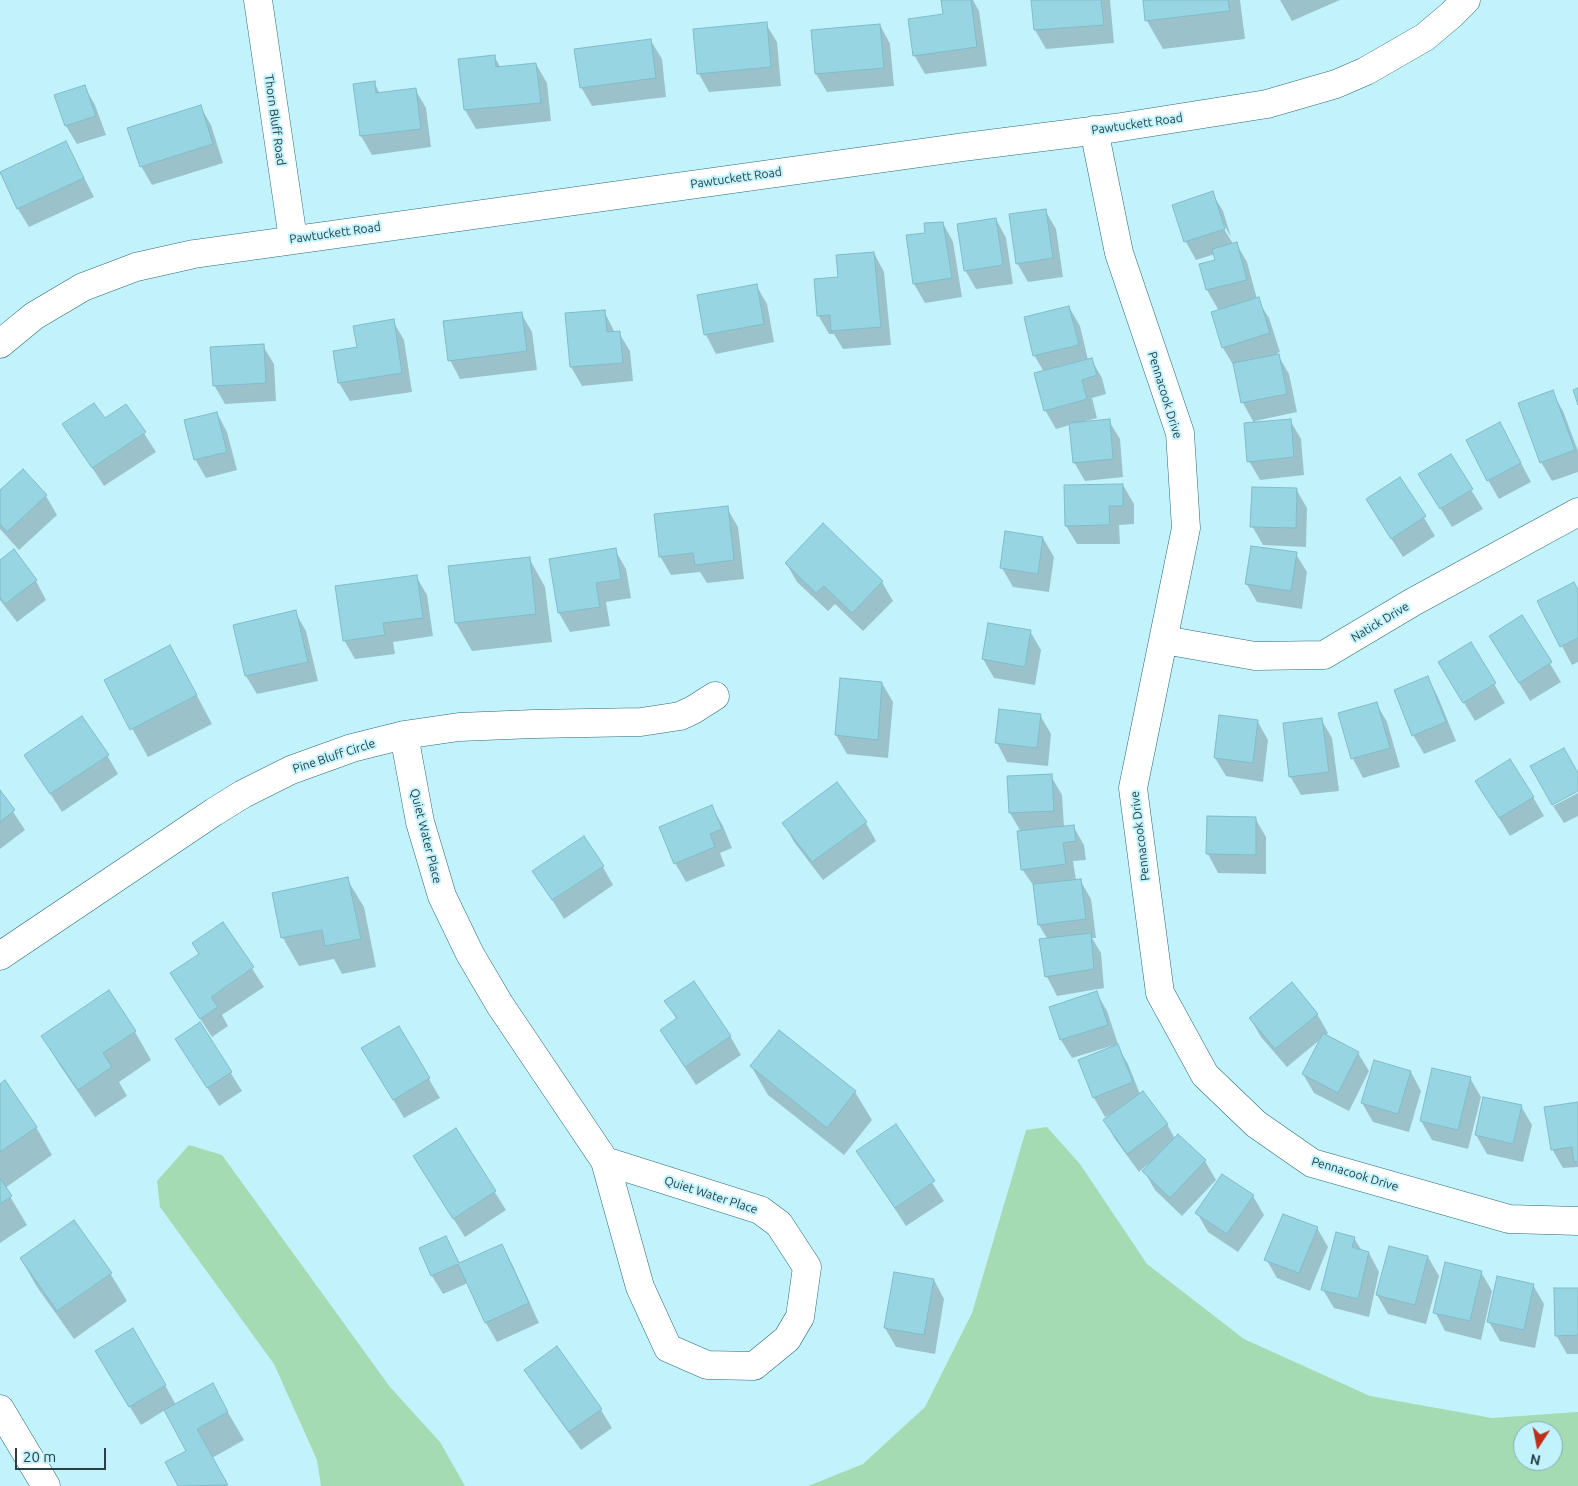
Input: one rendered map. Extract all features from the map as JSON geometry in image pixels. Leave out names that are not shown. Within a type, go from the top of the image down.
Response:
[{"type":"street","name":"Thorn Bluff Road","points":[[258,0],[293,239]]},
{"type":"street","name":"Pawtuckett Road","points":[[0,344],[34,316],[83,287],[136,267],[194,254],[1094,130],[1267,104],[1336,84],[1366,71],[1425,37],[1452,15],[1466,0]]},
{"type":"street","name":"Pennacook Drive","points":[[1094,130],[1119,253],[1180,433],[1186,528],[1133,788],[1160,993],[1205,1074],[1256,1124],[1312,1163],[1509,1219],[1578,1222]]},
{"type":"street","name":"Natick Drive","points":[[1164,640],[1255,656],[1324,655],[1413,602],[1578,512]]},
{"type":"street","name":"Pine Bluff Circle","points":[[0,956],[243,794],[300,767],[352,748],[404,735],[459,727],[641,722],[680,716],[715,696]]},
{"type":"street","name":"Quiet Water Place","points":[[404,735],[420,822],[442,896],[470,954],[500,1005],[605,1161],[640,1287],[668,1348],[707,1366],[754,1366],[787,1338],[800,1317],[807,1267],[779,1224],[760,1210],[605,1161]]},
{"type":"street","points":[[0,1409],[46,1486]]},
{"type":"green space","points":[[1047,1127],[1080,1164],[1147,1264],[1244,1339],[1370,1396],[1492,1418],[1578,1412],[1578,1486],[808,1486],[863,1464],[925,1407],[972,1313],[1026,1130]]},
{"type":"green space","points":[[189,1145],[222,1155],[390,1387],[440,1442],[465,1486],[321,1486],[317,1460],[274,1364],[160,1207],[157,1181]]},
{"type":"building","points":[[941,0],[971,0],[977,47],[913,56],[908,19],[943,14]]},
{"type":"building","points":[[1031,0],[1101,0],[1104,25],[1034,30]]},
{"type":"building","points":[[1143,0],[1228,0],[1230,11],[1145,21]]},
{"type":"building","points":[[767,22],[771,67],[697,74],[693,29]]},
{"type":"building","points":[[880,24],[884,68],[815,74],[811,30]]},
{"type":"building","points":[[651,39],[656,78],[580,88],[574,49]]},
{"type":"building","points":[[495,55],[496,67],[536,63],[541,103],[464,110],[458,59]]},
{"type":"building","points":[[375,81],[376,93],[416,88],[421,129],[360,136],[353,84]]},
{"type":"building","points":[[85,85],[96,116],[65,126],[54,95]]},
{"type":"building","points":[[201,105],[213,144],[140,167],[127,128]]},
{"type":"building","points":[[66,141],[84,178],[17,209],[0,172]]},
{"type":"building","points":[[1213,191],[1225,229],[1184,242],[1172,205]]},
{"type":"building","points":[[1046,209],[1053,258],[1016,264],[1009,214]]},
{"type":"building","points":[[996,218],[1003,265],[964,271],[957,224]]},
{"type":"building","points":[[943,222],[952,278],[913,284],[906,235],[925,233],[924,223]]},
{"type":"building","points":[[1237,242],[1247,280],[1206,290],[1199,264],[1215,260],[1212,249]]},
{"type":"building","points":[[874,252],[881,327],[831,331],[830,315],[817,316],[814,279],[838,277],[836,255]]},
{"type":"building","points":[[757,284],[764,324],[704,335],[697,295]]},
{"type":"building","points":[[1259,297],[1270,333],[1222,348],[1211,312]]},
{"type":"building","points":[[1069,306],[1079,345],[1033,356],[1024,317]]},
{"type":"building","points":[[605,310],[607,332],[620,331],[623,363],[570,367],[565,313]]},
{"type":"building","points":[[522,312],[527,351],[448,361],[443,321]]},
{"type":"building","points":[[394,319],[402,373],[338,383],[333,351],[357,347],[353,326]]},
{"type":"building","points":[[264,344],[266,383],[213,386],[210,347]]},
{"type":"building","points":[[1279,354],[1287,394],[1241,403],[1233,363]]},
{"type":"building","points":[[1092,358],[1097,375],[1082,380],[1087,399],[1044,411],[1034,373]]},
{"type":"building","points":[[1578,388],[1578,405],[1573,390]]},
{"type":"building","points":[[1553,390],[1575,450],[1540,463],[1518,403]]},
{"type":"building","points":[[94,403],[105,418],[126,404],[146,432],[92,468],[62,424]]},
{"type":"building","points":[[217,412],[227,452],[194,460],[184,420]]},
{"type":"building","points":[[1110,419],[1113,459],[1073,463],[1069,423]]},
{"type":"building","points":[[1291,419],[1294,457],[1247,462],[1244,423]]},
{"type":"building","points":[[1500,422],[1521,463],[1487,481],[1466,440]]},
{"type":"building","points":[[1451,454],[1473,489],[1440,509],[1418,474]]},
{"type":"building","points":[[23,469],[47,495],[7,532],[0,524],[0,490]]},
{"type":"building","points":[[1400,477],[1426,516],[1391,539],[1366,499]]},
{"type":"building","points":[[1123,484],[1123,506],[1109,506],[1110,525],[1065,526],[1064,485]]},
{"type":"building","points":[[1252,487],[1297,488],[1296,528],[1250,527]]},
{"type":"building","points":[[728,506],[734,560],[695,565],[693,553],[659,557],[654,514]]},
{"type":"building","points":[[823,523],[883,581],[852,613],[824,586],[816,593],[785,563]]},
{"type":"building","points":[[1005,531],[1043,537],[1038,574],[1000,568]]},
{"type":"building","points":[[1251,546],[1297,552],[1291,591],[1245,584]]},
{"type":"building","points":[[616,548],[621,579],[596,583],[600,607],[558,613],[549,559]]},
{"type":"building","points":[[14,549],[37,580],[5,604],[0,597],[0,560]]},
{"type":"building","points":[[530,557],[536,614],[455,623],[448,566]]},
{"type":"building","points":[[417,575],[423,618],[383,623],[385,635],[343,641],[335,586]]},
{"type":"building","points":[[1574,582],[1578,590],[1578,638],[1560,647],[1537,601]]},
{"type":"building","points":[[296,610],[308,662],[245,676],[233,625]]},
{"type":"building","points":[[1522,615],[1552,662],[1519,683],[1489,636]]},
{"type":"building","points":[[988,623],[1031,630],[1025,667],[982,659]]},
{"type":"building","points":[[1471,642],[1496,683],[1463,703],[1438,662]]},
{"type":"building","points":[[170,645],[197,695],[130,730],[104,680]]},
{"type":"building","points":[[1428,676],[1446,722],[1412,736],[1394,690]]},
{"type":"building","points":[[840,678],[882,682],[878,740],[835,735]]},
{"type":"building","points":[[1377,702],[1390,748],[1351,759],[1338,713]]},
{"type":"building","points":[[999,709],[1041,714],[1037,748],[995,743]]},
{"type":"building","points":[[1219,715],[1258,720],[1253,763],[1214,758]]},
{"type":"building","points":[[82,716],[109,755],[50,794],[24,755]]},
{"type":"building","points":[[1322,718],[1329,772],[1289,777],[1283,723]]},
{"type":"building","points":[[1564,748],[1578,773],[1578,791],[1552,805],[1530,766]]},
{"type":"building","points":[[1510,759],[1534,797],[1499,818],[1475,781]]},
{"type":"building","points":[[1052,774],[1054,811],[1009,813],[1007,776]]},
{"type":"building","points":[[837,782],[867,822],[812,862],[782,823]]},
{"type":"building","points":[[0,790],[15,810],[0,822]]},
{"type":"building","points":[[712,805],[722,829],[710,834],[715,847],[674,864],[659,827]]},
{"type":"building","points":[[1207,816],[1256,817],[1256,855],[1206,854]]},
{"type":"building","points":[[1074,825],[1076,841],[1063,843],[1066,864],[1021,870],[1017,831]]},
{"type":"building","points":[[584,836],[604,866],[552,900],[532,871]]},
{"type":"building","points":[[348,877],[361,939],[325,946],[322,930],[281,938],[272,893]]},
{"type":"building","points":[[1081,879],[1086,919],[1038,925],[1033,884]]},
{"type":"building","points":[[223,922],[254,967],[211,997],[218,1007],[200,1019],[170,973],[199,954],[192,943]]},
{"type":"building","points":[[1091,933],[1094,969],[1045,977],[1039,939]]},
{"type":"building","points":[[694,981],[731,1036],[685,1067],[660,1030],[677,1018],[664,1001]]},
{"type":"building","points":[[1292,982],[1318,1014],[1275,1049],[1249,1018]]},
{"type":"building","points":[[109,990],[136,1031],[103,1053],[112,1067],[78,1090],[41,1036]]},
{"type":"building","points":[[1097,991],[1108,1025],[1060,1040],[1049,1007]]},
{"type":"building","points":[[200,1022],[232,1072],[207,1088],[175,1039]]},
{"type":"building","points":[[399,1026],[430,1078],[393,1100],[361,1048]]},
{"type":"building","points":[[779,1030],[856,1091],[827,1128],[750,1066]]},
{"type":"building","points":[[1323,1033],[1359,1052],[1338,1093],[1302,1074]]},
{"type":"building","points":[[1118,1044],[1133,1082],[1093,1098],[1078,1060]]},
{"type":"building","points":[[1374,1060],[1411,1071],[1398,1114],[1361,1103]]},
{"type":"building","points":[[1432,1068],[1471,1077],[1458,1130],[1420,1121]]},
{"type":"building","points":[[5,1080],[37,1127],[0,1152],[0,1084]]},
{"type":"building","points":[[1143,1091],[1168,1124],[1127,1154],[1103,1120]]},
{"type":"building","points":[[1483,1097],[1522,1105],[1513,1144],[1475,1135]]},
{"type":"building","points":[[1578,1102],[1578,1162],[1574,1162],[1572,1147],[1551,1150],[1544,1107]]},
{"type":"building","points":[[896,1124],[935,1181],[895,1208],[856,1151]]},
{"type":"building","points":[[456,1128],[496,1191],[453,1219],[413,1156]]},
{"type":"building","points":[[1178,1134],[1206,1160],[1170,1198],[1142,1171]]},
{"type":"building","points":[[1222,1174],[1254,1195],[1227,1234],[1195,1213]]},
{"type":"building","points":[[0,1178],[12,1196],[0,1204]]},
{"type":"building","points":[[1283,1214],[1318,1227],[1299,1273],[1264,1260]]},
{"type":"building","points":[[74,1220],[112,1273],[57,1311],[20,1258]]},
{"type":"building","points":[[1336,1232],[1355,1237],[1352,1247],[1369,1252],[1358,1299],[1321,1290]]},
{"type":"building","points":[[446,1236],[459,1263],[502,1244],[529,1303],[485,1323],[458,1264],[431,1276],[419,1248]]},
{"type":"building","points":[[1389,1246],[1428,1256],[1415,1305],[1376,1295]]},
{"type":"building","points":[[1445,1262],[1482,1271],[1470,1321],[1433,1313]]},
{"type":"building","points":[[894,1272],[934,1279],[924,1335],[884,1328]]},
{"type":"building","points":[[1497,1276],[1534,1284],[1524,1330],[1487,1322]]},
{"type":"building","points":[[1554,1288],[1578,1288],[1578,1335],[1555,1336]]},
{"type":"building","points":[[133,1328],[166,1385],[129,1407],[95,1351]]},
{"type":"building","points":[[557,1346],[602,1409],[569,1432],[524,1370]]},
{"type":"building","points":[[213,1383],[228,1412],[197,1429],[228,1485],[178,1486],[165,1462],[186,1451],[164,1410]]}]
